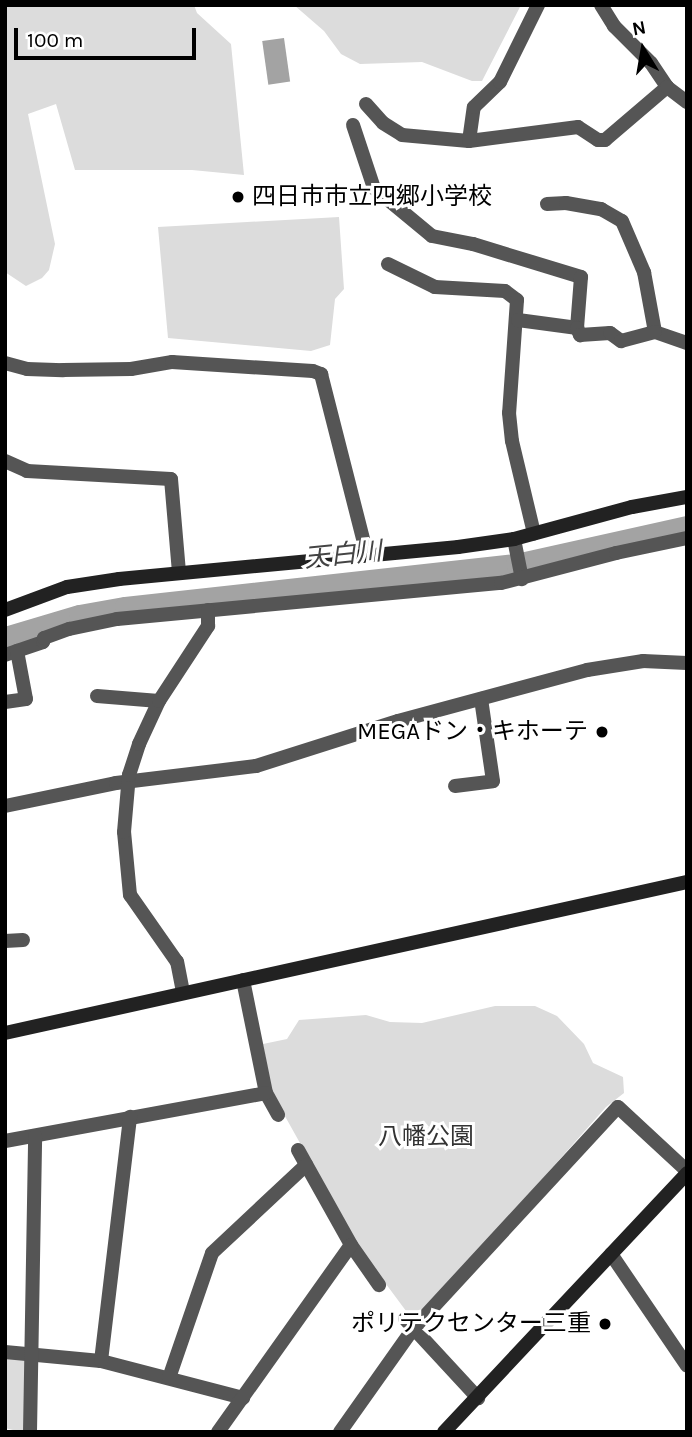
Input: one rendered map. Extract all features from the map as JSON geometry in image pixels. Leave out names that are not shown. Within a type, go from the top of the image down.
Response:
[{"type":"street","points":[[469,141],[474,107],[500,82],[538,5]]},
{"type":"street","points":[[601,5],[614,26],[651,63],[667,87],[687,102]]},
{"type":"street","points":[[366,104],[383,123],[402,135],[469,141],[578,127],[598,140],[605,140],[667,87]]},
{"type":"street","points":[[354,125],[374,188],[432,236],[473,244],[581,277],[577,328],[580,335],[610,334],[621,341],[655,332],[687,343]]},
{"type":"street","points":[[547,204],[566,203],[601,209],[622,221],[644,272],[655,332]]},
{"type":"street","points":[[388,264],[435,287],[505,291],[517,300],[518,320],[509,413],[512,441],[534,534]]},
{"type":"street","points":[[518,320],[577,328]]},
{"type":"street","points":[[5,363],[27,369],[62,370],[131,369],[172,362],[300,370],[321,374],[367,554]]},
{"type":"street","points":[[5,461],[27,471],[171,480],[179,572]]},
{"type":"street","points":[[5,610],[67,587],[179,572],[514,541],[632,507],[687,496]]},
{"type":"street","points":[[5,702],[26,699],[11,653],[81,626],[208,610],[522,578],[616,553],[687,538]]},
{"type":"street","points":[[514,541],[522,578]]},
{"type":"street","points":[[183,992],[177,962],[130,895],[124,832],[128,784],[136,754],[159,701],[208,626],[208,610]]},
{"type":"street","points":[[5,806],[67,791],[256,766],[386,724],[610,666],[643,661],[687,663]]},
{"type":"street","points":[[97,696],[159,701]]},
{"type":"street","points":[[456,786],[493,781],[481,699]]},
{"type":"street","points":[[5,1032],[687,882]]},
{"type":"street","points":[[5,941],[23,940]]},
{"type":"street","points":[[243,980],[266,1093],[278,1115]]},
{"type":"street","points":[[5,1141],[266,1093]]},
{"type":"street","points":[[340,1432],[409,1324],[618,1107],[687,1172],[444,1432]]},
{"type":"street","points":[[101,1361],[130,1117]]},
{"type":"street","points":[[30,1432],[35,1136]]},
{"type":"street","points":[[298,1150],[351,1245],[379,1285]]},
{"type":"street","points":[[169,1378],[212,1253],[306,1165]]},
{"type":"street","points":[[218,1432],[351,1245]]},
{"type":"street","points":[[611,1254],[687,1366]]},
{"type":"street","points":[[409,1324],[478,1398]]},
{"type":"street","points":[[5,1352],[101,1361],[243,1398]]},
{"type":"green space","points":[[5,5],[194,5],[197,13],[231,44],[244,175],[192,170],[75,170],[56,104],[28,114],[55,244],[49,270],[42,278],[26,286],[5,272]]},
{"type":"green space","points":[[294,5],[521,5],[482,81],[472,81],[422,62],[360,64],[341,54],[324,31]]},
{"type":"green space","points":[[339,217],[344,289],[335,299],[330,345],[311,351],[168,338],[158,227]]},
{"type":"green space","name":"八幡公園","points":[[495,1006],[535,1006],[557,1016],[584,1044],[593,1063],[623,1077],[624,1093],[606,1107],[417,1320],[412,1319],[357,1245],[272,1093],[263,1044],[287,1039],[299,1020],[366,1015],[390,1022],[422,1023]]},
{"type":"green space","points":[[5,1356],[23,1358],[27,1363],[25,1430],[21,1432],[5,1428]]},
{"type":"shaded area","points":[[284,38],[290,82],[268,85],[262,41]]},
{"type":"waterway","name":"天白川","points":[[5,637],[79,615],[125,607],[516,564],[687,526]]},
{"type":"place","name":"四日市市立四郷小学校","points":[[238,197]]},
{"type":"place","name":"MEGAドン・キホーテ","points":[[602,732]]},
{"type":"place","name":"ポリテクセンター三重","points":[[605,1324]]}]
